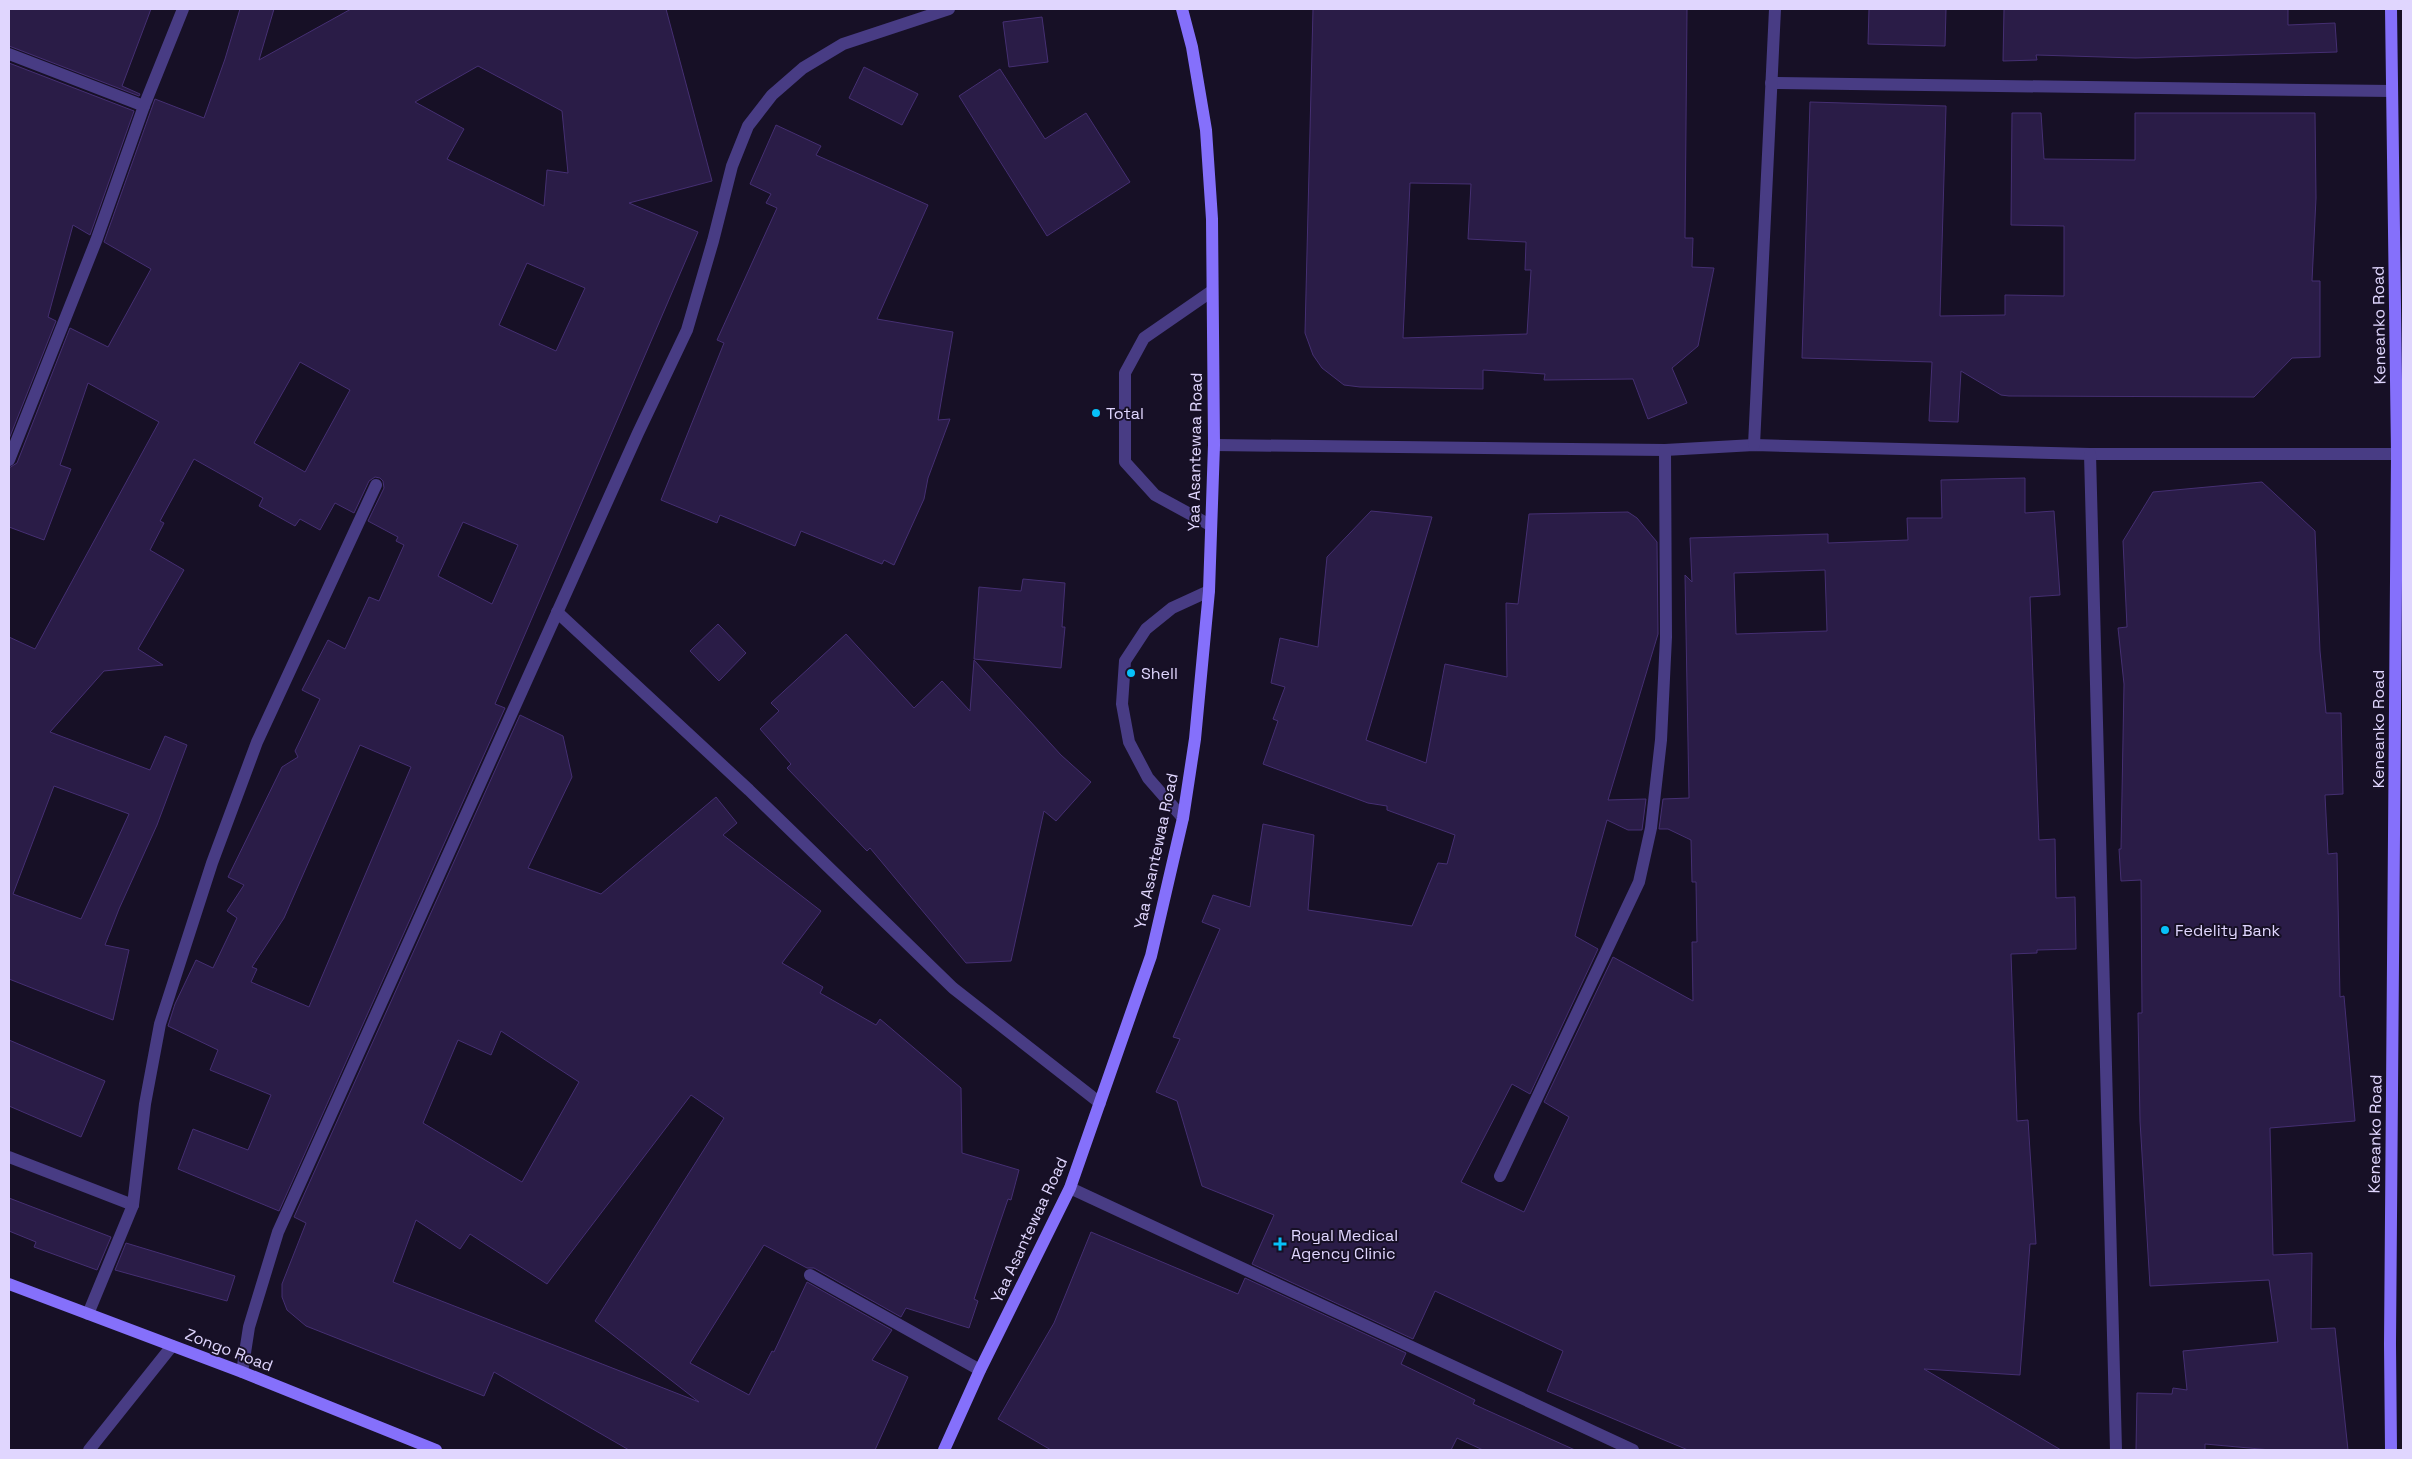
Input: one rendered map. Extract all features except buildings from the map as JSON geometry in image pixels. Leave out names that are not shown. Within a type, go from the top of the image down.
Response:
[{"type":"street","points":[[9,457],[96,241],[144,106],[183,9]]},
{"type":"street","points":[[242,1372],[249,1327],[278,1232],[557,612],[688,330],[732,166],[748,126],[772,96],[803,68],[843,44],[949,9]]},
{"type":"street","name":"Yaa Asantewaa Road","points":[[944,1450],[980,1370],[1070,1188],[1151,956],[1183,818],[1195,739],[1208,591],[1214,445],[1212,218],[1206,130],[1192,48],[1182,9]]},
{"type":"street","points":[[1754,445],[1775,9]]},
{"type":"street","name":"Keneanko Road","points":[[2391,9],[2397,454],[2390,1344],[2391,1450]]},
{"type":"street","points":[[9,54],[144,106]]},
{"type":"street","points":[[1771,84],[2392,91]]},
{"type":"street","points":[[1210,525],[1156,495],[1125,462],[1125,373],[1144,338],[1212,291]]},
{"type":"street","points":[[1214,445],[1666,450],[1754,445],[2090,454],[2397,454]]},
{"type":"street","points":[[1500,1176],[1639,882],[1649,837],[1661,740],[1666,637],[1666,450]]},
{"type":"street","points":[[2090,454],[2116,1450]]},
{"type":"street","points":[[88,1314],[133,1205],[145,1104],[160,1024],[212,863],[257,742],[376,484]]},
{"type":"street","points":[[1183,818],[1148,778],[1129,742],[1122,704],[1126,661],[1146,629],[1172,608],[1208,591]]},
{"type":"street","points":[[557,612],[749,790],[954,988],[1100,1103]]},
{"type":"street","points":[[9,1156],[133,1205]]},
{"type":"street","points":[[1070,1188],[1633,1450]]},
{"type":"street","points":[[810,1275],[980,1370]]},
{"type":"street","name":"Zongo Road","points":[[10,1286],[242,1372],[436,1450]]},
{"type":"street","points":[[89,1450],[172,1346]]},
{"type":"place","name":"Total","points":[[1096,413]]},
{"type":"place","name":"Shell","points":[[1131,673]]},
{"type":"place","name":"Fedelity Bank","points":[[2165,930]]},
{"type":"place","name":"Royal Medical Agency Clinic","points":[[1280,1244]]}]
